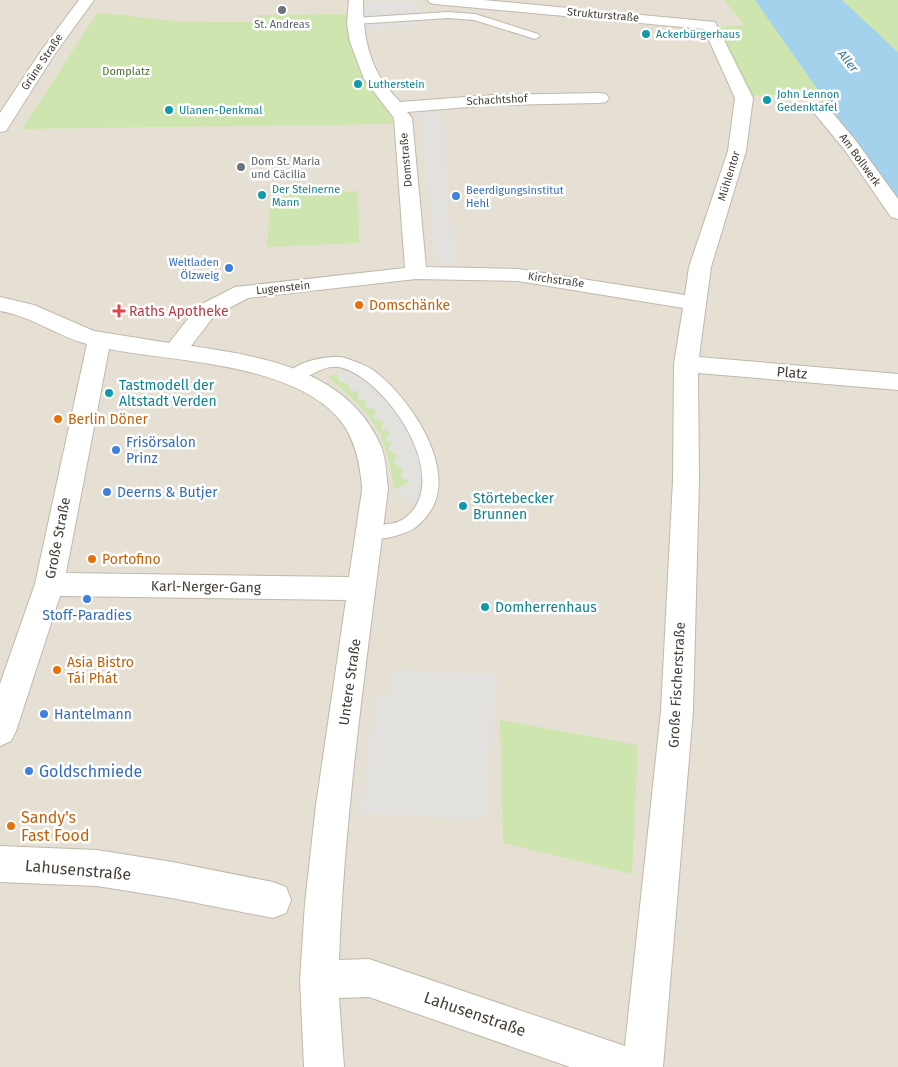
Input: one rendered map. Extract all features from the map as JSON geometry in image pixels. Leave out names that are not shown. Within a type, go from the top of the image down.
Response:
[{"type":"street","name":"Grüne Straße","points":[[0,127],[47,54],[87,0]]},
{"type":"street","name":"Domstraße","points":[[356,0],[355,20],[358,42],[372,79],[403,118],[416,272]]},
{"type":"street","name":"Strukturstraße","points":[[436,0],[710,25]]},
{"type":"street","name":"Mühlentor","points":[[694,303],[700,267],[737,151],[744,98],[710,25]]},
{"type":"street","name":"Schachtshof","points":[[395,108],[493,100],[600,98]]},
{"type":"street","name":"Am Bollwerk","points":[[819,108],[850,145],[898,213]]},
{"type":"street","name":"Kirchstraße","points":[[416,272],[518,275],[694,303]]},
{"type":"street","name":"Lugenstein","points":[[174,352],[206,311],[243,292],[416,272]]},
{"type":"street","name":"Große Fischerstraße","points":[[643,1067],[677,711],[686,480],[686,364],[694,303]]},
{"type":"street","points":[[11,306],[72,332],[99,340],[174,352]]},
{"type":"street","name":"Große Straße","points":[[0,731],[49,584],[99,340]]},
{"type":"street","name":"Untere Straße","points":[[174,352],[251,364],[294,376],[314,386],[337,404],[356,425],[366,444],[372,464],[375,489],[333,805],[323,903],[319,980],[324,1067]]},
{"type":"street","name":"Platz","points":[[686,364],[898,382]]},
{"type":"street","name":"Karl-Nerger-Gang","points":[[49,584],[362,589]]},
{"type":"street","name":"Lahusenstraße","points":[[0,864],[97,868],[172,880],[273,900]]},
{"type":"street","name":"Lahusenstraße","points":[[319,980],[370,978],[628,1067]]},
{"type":"lane","points":[[355,20],[448,15],[475,18],[535,36]]},
{"type":"lane","points":[[294,376],[308,367],[334,362],[347,364],[365,371],[400,406],[418,435],[426,456],[431,482],[430,496],[424,511],[410,524],[394,530],[370,532]]},
{"type":"shaded area","points":[[0,0],[724,0],[744,25],[820,93],[898,199],[898,1067],[0,1067]]},
{"type":"shaded area","points":[[365,1],[418,2],[420,28],[365,30]]},
{"type":"shaded area","points":[[439,108],[442,112],[447,205],[455,245],[454,266],[436,266],[420,119],[407,109]]},
{"type":"shaded area","points":[[345,371],[357,374],[373,386],[408,424],[425,474],[419,506],[394,490],[410,482],[401,477],[402,468],[393,462],[398,455],[388,450],[392,443],[385,440],[390,432],[381,429],[384,422],[373,418],[376,410],[365,407],[367,401],[358,399],[358,392],[350,390],[348,383],[339,381],[337,374]]},
{"type":"shaded area","points":[[391,669],[498,674],[488,775],[486,820],[361,813],[375,695],[387,696]]},
{"type":"green space","points":[[724,0],[898,0],[898,210],[814,93],[752,96],[719,27],[744,25]]},
{"type":"green space","name":"Domplatz","points":[[97,13],[192,22],[255,22],[257,15],[347,14],[349,41],[365,79],[396,124],[22,129]]},
{"type":"green space","points":[[358,191],[359,243],[267,247],[271,195]]},
{"type":"green space","points":[[337,374],[339,381],[346,383],[361,394],[381,417],[390,432],[385,440],[392,443],[410,482],[394,490],[391,470],[382,438],[366,413],[328,377]]},
{"type":"green space","points":[[500,720],[638,745],[632,874],[503,843]]},
{"type":"water","name":"Aller","points":[[755,0],[842,0],[898,52],[898,199],[820,93]]},
{"type":"place","name":"St. Andreas","points":[[282,10]]},
{"type":"place","name":"Ackerbürgerhaus","points":[[646,34]]},
{"type":"place","name":"Lutherstein","points":[[358,84]]},
{"type":"place","name":"John Lennon Gedenktafel","points":[[767,100]]},
{"type":"place","name":"Ulanen-Denkmal","points":[[169,110]]},
{"type":"place","name":"Dom St. Maria und Cäcilia","points":[[241,167]]},
{"type":"place","name":"Der Steinerne Mann","points":[[262,195]]},
{"type":"place","name":"Beerdigungsinstitut Hehl","points":[[456,196]]},
{"type":"place","name":"Weltladen Ölzweig","points":[[229,268]]},
{"type":"place","name":"Domschänke","points":[[359,305]]},
{"type":"place","name":"Raths Apotheke","points":[[119,311]]},
{"type":"place","name":"Tastmodell der Altstadt Verden","points":[[109,393]]},
{"type":"place","name":"Berlin Döner","points":[[58,419]]},
{"type":"place","name":"Frisörsalon Prinz","points":[[116,450]]},
{"type":"place","name":"Deerns & Butjer","points":[[107,492]]},
{"type":"place","name":"Störtebecker Brunnen","points":[[463,506]]},
{"type":"place","name":"Portofino","points":[[92,559]]},
{"type":"place","name":"Stoff-Paradies","points":[[87,599]]},
{"type":"place","name":"Domherrenhaus","points":[[485,607]]},
{"type":"place","name":"Asia Bistro Tái Phát","points":[[57,670]]},
{"type":"place","name":"Hantelmann","points":[[44,714]]},
{"type":"place","name":"Goldschmiede","points":[[29,771]]},
{"type":"place","name":"Sandy's Fast Food","points":[[11,826]]}]
